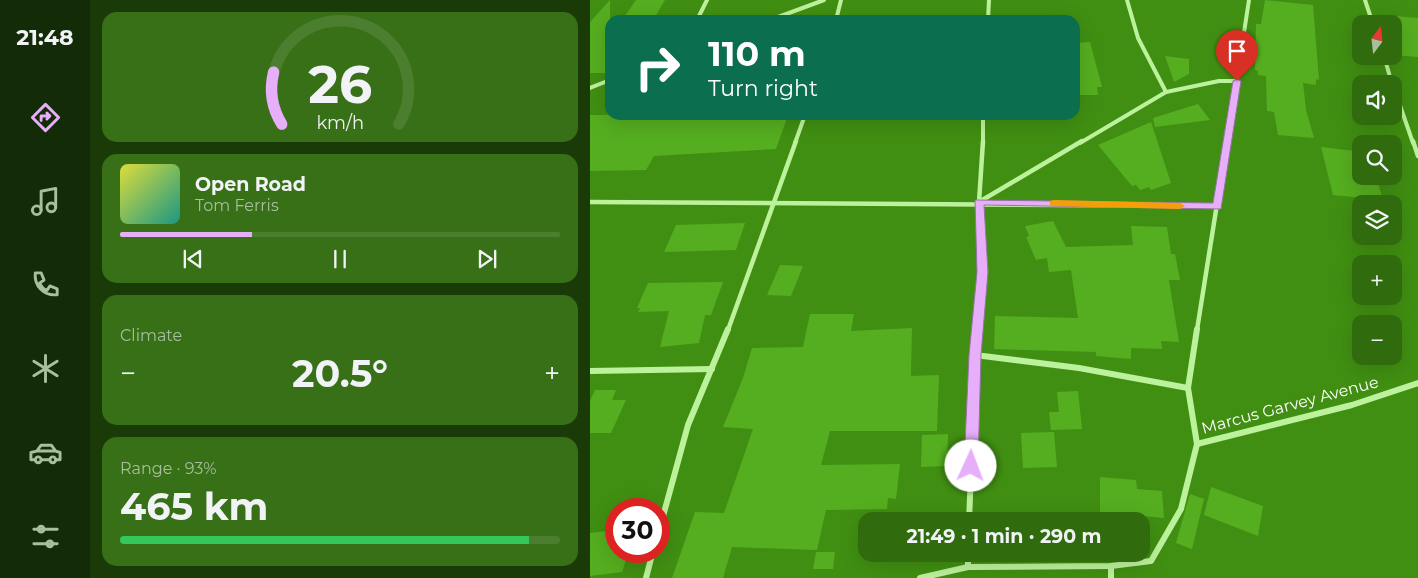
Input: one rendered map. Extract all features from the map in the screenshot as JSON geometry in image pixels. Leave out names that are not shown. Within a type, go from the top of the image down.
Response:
[{"type":"street","points":[[700,15],[707,0]]},
{"type":"street","points":[[784,15],[824,0]]},
{"type":"street","points":[[837,15],[841,0]]},
{"type":"street","points":[[988,15],[989,0]]},
{"type":"street","points":[[1127,0],[1138,38],[1166,92]]},
{"type":"street","points":[[920,578],[968,567],[1111,566],[1151,561],[1181,509],[1197,444],[1188,388],[1249,0]]},
{"type":"street","points":[[1365,0],[1370,15]]},
{"type":"street","points":[[979,202],[1166,92],[1218,81],[1237,81]]},
{"type":"street","points":[[590,88],[605,82]]},
{"type":"street","points":[[1402,111],[1418,156]]},
{"type":"street","points":[[668,498],[688,425],[737,308],[803,120]]},
{"type":"street","points":[[970,512],[975,355],[982,272],[979,202],[982,176],[983,120]]},
{"type":"street","points":[[590,202],[775,204],[979,202],[1218,206]]},
{"type":"street","points":[[975,355],[1079,368],[1188,388]]},
{"type":"street","points":[[590,371],[712,369]]},
{"type":"street","name":"Marcus Garvey Avenue","points":[[1197,444],[1352,406],[1418,383]]},
{"type":"street","points":[[968,562],[968,567]]},
{"type":"street","points":[[646,578],[650,563]]},
{"type":"street","points":[[1111,566],[1111,578]]},
{"type":"building","points":[[610,0],[610,15],[605,15],[605,73],[590,73],[590,22]]},
{"type":"building","points":[[636,0],[665,0],[656,15],[626,15]]},
{"type":"building","points":[[1265,0],[1313,5],[1319,80],[1316,79],[1316,85],[1303,83],[1306,110],[1314,138],[1278,135],[1274,112],[1267,111],[1266,76],[1258,75],[1258,71],[1255,70],[1256,24],[1261,24]]},
{"type":"building","points":[[1402,17],[1418,18],[1418,57],[1402,56]]},
{"type":"building","points":[[1090,42],[1102,87],[1097,87],[1098,95],[1080,95],[1080,43]]},
{"type":"building","points":[[1165,56],[1189,59],[1189,74],[1174,82]]},
{"type":"building","points":[[1198,104],[1210,120],[1155,127],[1153,118]]},
{"type":"building","points":[[590,115],[605,115],[605,120],[786,120],[776,149],[654,156],[646,170],[590,171]]},
{"type":"building","points":[[1151,122],[1171,183],[1151,190],[1149,187],[1140,190],[1136,185],[1132,186],[1098,145]]},
{"type":"building","points":[[1321,147],[1352,151],[1352,185],[1379,185],[1382,195],[1352,195],[1352,197],[1333,195]]},
{"type":"building","points":[[1053,221],[1066,247],[1133,245],[1131,226],[1167,227],[1171,254],[1175,254],[1180,280],[1169,280],[1179,342],[1161,341],[1162,349],[1131,348],[1131,359],[1096,356],[1096,352],[994,349],[995,316],[1078,318],[1071,270],[1049,272],[1047,258],[1036,260],[1026,237],[1029,236],[1025,226]]},
{"type":"building","points":[[745,223],[736,250],[664,252],[676,225]]},
{"type":"building","points":[[780,265],[803,266],[791,296],[767,295]]},
{"type":"building","points":[[723,282],[711,315],[705,315],[699,343],[660,347],[669,311],[638,312],[640,308],[637,308],[648,283]]},
{"type":"building","points":[[810,314],[854,314],[851,331],[912,328],[911,376],[939,375],[937,431],[830,431],[821,465],[900,464],[896,499],[888,498],[887,509],[826,510],[817,550],[732,547],[723,578],[672,578],[695,512],[724,513],[753,429],[723,427],[743,378],[752,348],[803,347]]},
{"type":"building","points":[[595,390],[616,390],[612,400],[626,400],[611,433],[590,433],[590,401]]},
{"type":"building","points":[[1078,391],[1082,429],[1051,430],[1049,412],[1059,412],[1057,392]]},
{"type":"building","points":[[1054,432],[1057,467],[1023,468],[1021,433]]},
{"type":"building","points":[[948,434],[947,466],[921,467],[922,435]]},
{"type":"building","points":[[1100,477],[1136,480],[1137,489],[1162,491],[1164,518],[1150,517],[1150,512],[1100,512]]},
{"type":"building","points":[[1211,487],[1263,506],[1258,536],[1204,515]]},
{"type":"building","points":[[1190,494],[1204,499],[1192,549],[1176,543]]},
{"type":"building","points":[[605,531],[605,563],[625,563],[622,572],[590,576],[590,533]]},
{"type":"building","points":[[816,552],[835,552],[833,569],[813,569]]},
{"type":"slow traffic","points":[[1054,203],[1180,206]]},
{"type":"route","points":[[971,466],[975,355],[982,272],[979,202],[1218,206],[1237,81]]}]
